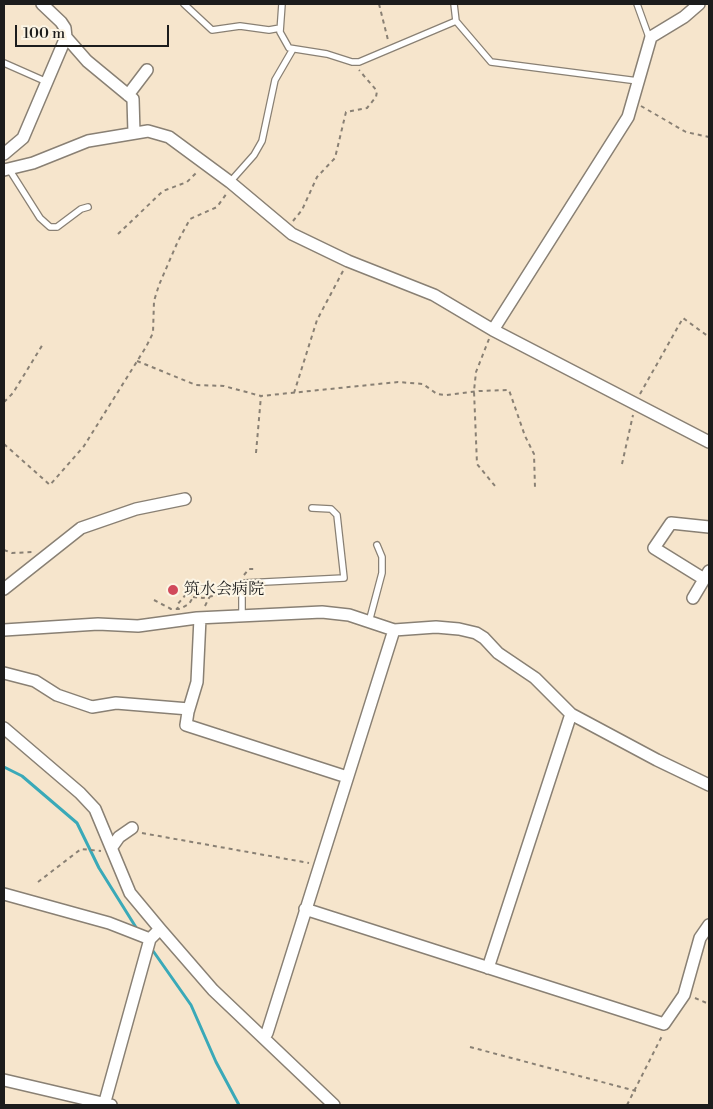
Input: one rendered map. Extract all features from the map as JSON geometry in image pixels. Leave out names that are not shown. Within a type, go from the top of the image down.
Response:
[{"type":"street","points":[[4,154],[23,138],[66,37],[65,28],[61,22],[42,4]]},
{"type":"street","points":[[493,330],[628,117],[651,37],[684,17],[699,4]]},
{"type":"street","points":[[66,37],[87,61],[133,99],[134,133]]},
{"type":"street","points":[[128,95],[147,70]]},
{"type":"street","points":[[7,170],[33,163],[88,141],[148,131],[169,137],[206,162],[292,234],[348,261],[434,295],[493,330],[636,402],[709,442]]},
{"type":"street","points":[[4,589],[81,528],[136,508],[185,499]]},
{"type":"street","points":[[693,598],[707,575],[654,548],[671,523],[709,527]]},
{"type":"street","points":[[4,630],[98,624],[138,626],[200,618],[322,612],[349,616],[394,630],[436,627],[476,633],[484,638],[498,653],[536,678],[571,714],[657,760],[709,785]]},
{"type":"street","points":[[200,618],[197,682],[186,725],[192,729],[347,776]]},
{"type":"street","points":[[267,1033],[394,630]]},
{"type":"street","points":[[4,673],[35,681],[56,695],[92,706],[116,703],[189,709]]},
{"type":"street","points":[[488,968],[571,714]]},
{"type":"street","points":[[4,728],[80,793],[95,810],[113,848],[130,893],[213,990],[334,1105]]},
{"type":"street","points":[[113,848],[119,837],[130,830]]},
{"type":"street","points":[[4,894],[109,923],[150,939]]},
{"type":"street","points":[[305,909],[664,1024],[684,995],[700,938],[709,925]]},
{"type":"street","points":[[4,1080],[107,1105],[150,939],[160,929]]},
{"type":"lane","points":[[184,4],[212,30],[240,26],[269,30],[280,28]]},
{"type":"lane","points":[[282,4],[280,28],[285,42],[293,49],[327,54],[353,62],[456,21]]},
{"type":"lane","points":[[454,4],[456,21],[491,62],[638,81]]},
{"type":"lane","points":[[637,4],[650,40]]},
{"type":"lane","points":[[232,183],[254,155],[262,141],[276,80],[293,49]]},
{"type":"lane","points":[[4,62],[47,82]]},
{"type":"lane","points":[[7,170],[40,218],[50,227],[57,227],[81,209],[88,208]]},
{"type":"lane","points":[[242,616],[242,586],[245,583],[344,578],[337,515],[331,509],[312,508]]},
{"type":"lane","points":[[369,622],[382,573],[382,557],[377,545]]},
{"type":"path","points":[[379,4],[390,48]]},
{"type":"path","points":[[285,228],[302,210],[317,177],[334,158],[346,112],[367,108],[376,97],[377,91],[353,62]]},
{"type":"path","points":[[632,102],[686,132],[709,137]]},
{"type":"path","points":[[118,234],[163,191],[187,182],[206,162]]},
{"type":"path","points":[[4,444],[50,485],[84,446],[153,333],[154,301],[178,241],[190,218],[217,207],[232,183]]},
{"type":"path","points":[[294,393],[317,320],[348,261]]},
{"type":"path","points":[[622,464],[636,402],[683,318],[709,337]]},
{"type":"path","points":[[493,330],[476,372],[474,392],[477,464],[495,486]]},
{"type":"path","points":[[4,402],[13,393],[43,344]]},
{"type":"path","points":[[137,361],[196,385],[224,386],[261,396],[398,382],[423,384],[437,394],[446,395],[509,390],[525,436],[534,454],[535,488]]},
{"type":"path","points":[[256,453],[261,396]]},
{"type":"path","points":[[4,550],[12,553],[37,552],[47,556]]},
{"type":"path","points":[[243,576],[250,569],[254,569]]},
{"type":"path","points":[[178,609],[177,605],[187,593],[204,598],[228,593],[236,583]]},
{"type":"path","points":[[154,600],[171,609],[178,609],[189,604],[192,596]]},
{"type":"path","points":[[130,830],[319,865]]},
{"type":"path","points":[[38,882],[81,848],[113,848]]},
{"type":"path","points":[[684,995],[709,1004]]},
{"type":"path","points":[[627,1105],[636,1091],[663,1034],[664,1024]]},
{"type":"path","points":[[470,1047],[636,1091]]},
{"type":"waterway","points":[[4,767],[22,776],[77,823],[99,868],[137,929]]},
{"type":"waterway","points":[[151,948],[191,1005],[216,1062],[239,1105]]},
{"type":"place","name":"筑水会病院","points":[[173,590]]}]
